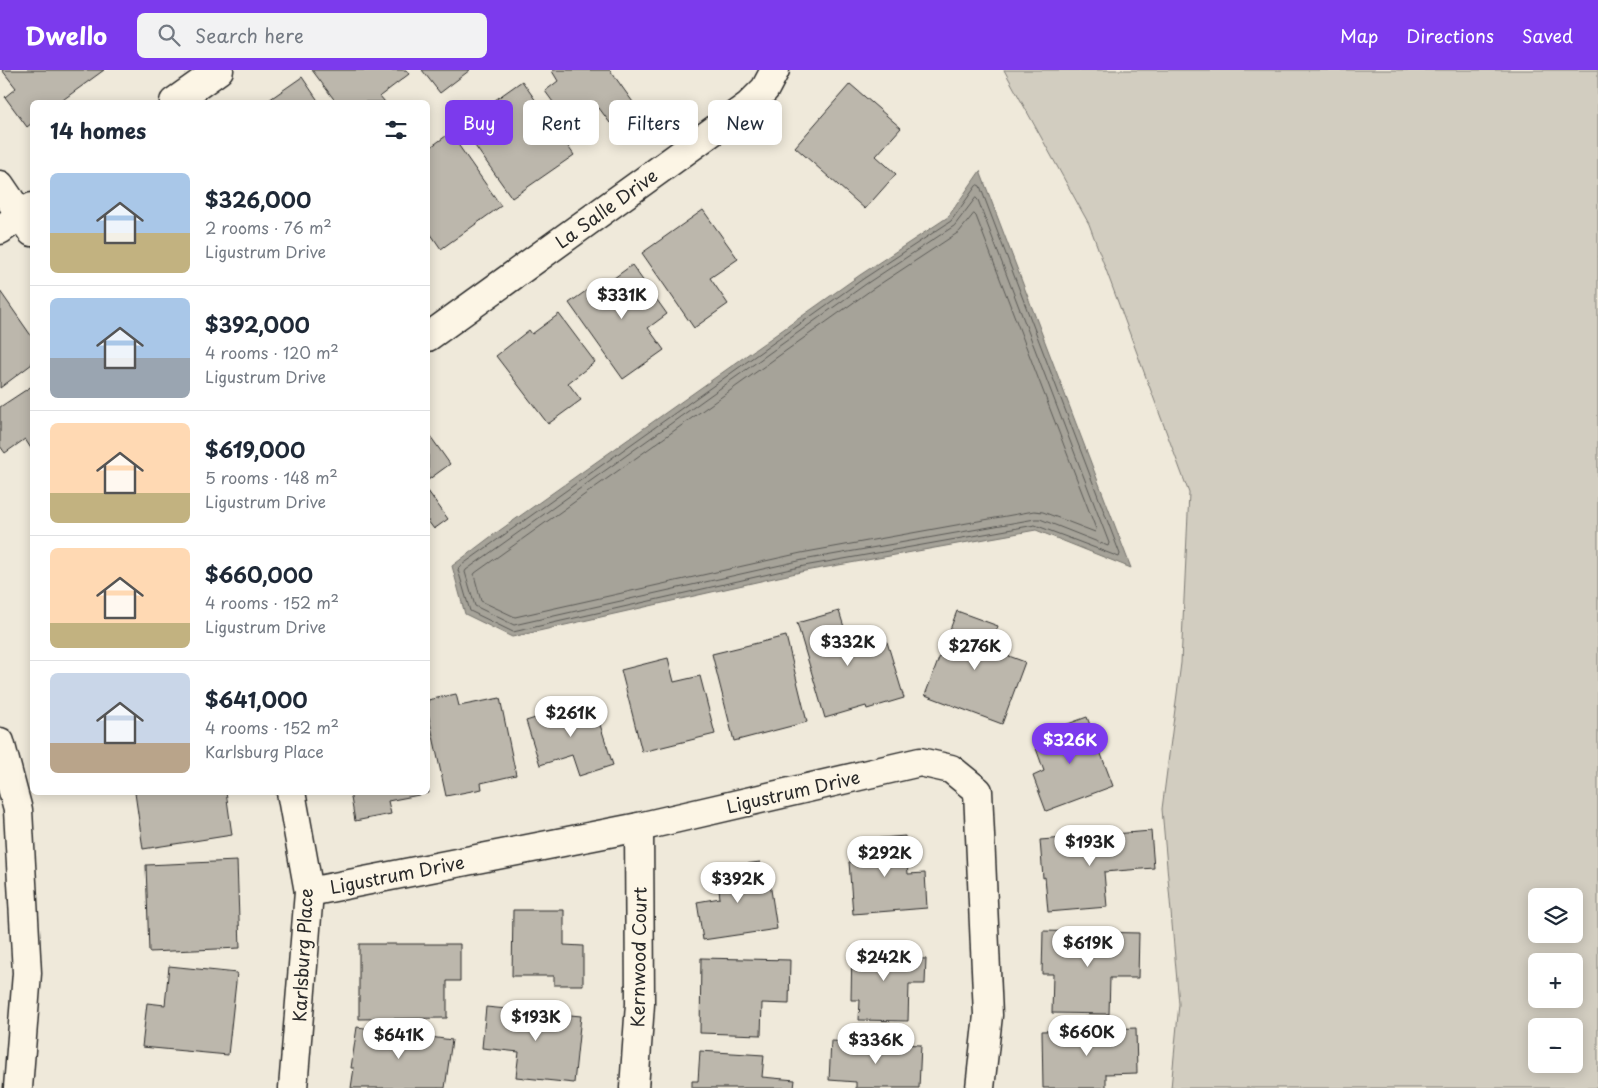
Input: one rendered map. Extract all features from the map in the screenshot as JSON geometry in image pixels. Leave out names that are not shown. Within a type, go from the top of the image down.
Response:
[{"type":"street","points":[[177,100],[219,70]]},
{"type":"street","name":"La Salle Drive","points":[[430,336],[749,105],[765,89],[775,70]]},
{"type":"street","points":[[0,185],[22,221]]},
{"type":"street","points":[[0,742],[18,810],[26,963],[18,1088]]},
{"type":"street","name":"Ligustrum Drive","points":[[309,892],[639,827],[920,762],[951,769],[978,791],[988,1015],[980,1088]]},
{"type":"street","name":"Karlsburg Place","points":[[292,795],[309,892],[293,1088]]},
{"type":"street","name":"Kernwood Court","points":[[634,1088],[640,1004],[639,827]]},
{"type":"shaded area","points":[[1004,70],[1598,70],[1598,1088],[1171,1088],[1179,1004],[1162,809],[1181,663],[1189,493],[1089,224]]},
{"type":"water","points":[[980,171],[1131,568],[1036,530],[805,571],[512,637],[465,614],[452,566],[860,275],[948,217]]},
{"type":"building","points":[[2,70],[104,70],[63,100],[30,100],[30,125],[27,127],[5,97],[16,88]]},
{"type":"building","points":[[312,70],[406,70],[409,74],[380,96],[383,100],[334,100]]},
{"type":"building","points":[[422,70],[470,70],[440,93]]},
{"type":"building","points":[[610,70],[631,100],[609,100],[609,122],[599,108],[599,100],[552,100],[545,91],[558,81],[552,71]]},
{"type":"building","points":[[302,77],[318,100],[269,100]]},
{"type":"building","points":[[522,81],[535,100],[523,100],[523,145],[567,145],[574,155],[512,198],[474,145],[513,145],[513,100],[495,100]]},
{"type":"building","points":[[850,84],[901,128],[876,156],[896,174],[865,209],[795,147]]},
{"type":"building","points":[[445,137],[445,145],[458,145],[501,206],[441,249],[430,233],[430,148]]},
{"type":"building","points":[[703,210],[738,259],[710,278],[728,304],[694,328],[642,253]]},
{"type":"building","points":[[632,265],[667,314],[648,328],[664,350],[623,379],[569,303],[600,281],[603,286]]},
{"type":"building","points":[[0,291],[30,334],[30,366],[0,388]]},
{"type":"building","points":[[559,314],[595,362],[568,383],[581,400],[548,424],[496,356],[529,330],[532,334]]},
{"type":"building","points":[[30,387],[30,447],[25,439],[5,453],[0,446],[0,407]]},
{"type":"building","points":[[430,436],[450,464],[430,479]]},
{"type":"building","points":[[430,494],[448,519],[434,529],[430,524]]},
{"type":"building","points":[[839,611],[849,643],[884,632],[904,698],[867,709],[866,706],[825,718],[797,623]]},
{"type":"building","points":[[957,611],[998,626],[990,649],[1025,662],[1002,724],[925,695]]},
{"type":"building","points":[[786,636],[807,722],[734,741],[712,654]]},
{"type":"building","points":[[668,658],[674,682],[700,676],[715,734],[642,752],[621,670]]},
{"type":"building","points":[[456,694],[459,706],[500,698],[516,775],[481,783],[482,789],[446,796],[430,722],[430,700]]},
{"type":"building","points":[[592,700],[613,765],[579,776],[572,755],[540,765],[526,721]]},
{"type":"building","points":[[1087,717],[1113,786],[1046,811],[1033,776],[1044,771],[1032,737]]},
{"type":"building","points":[[135,795],[226,795],[232,835],[143,849]]},
{"type":"building","points":[[351,795],[419,795],[388,801],[391,814],[355,821]]},
{"type":"building","points":[[1151,831],[1154,868],[1104,872],[1107,907],[1048,912],[1040,840]]},
{"type":"building","points":[[905,836],[908,874],[925,873],[927,908],[853,914],[849,862],[860,861],[859,840]]},
{"type":"building","points":[[237,861],[240,948],[149,952],[146,865]]},
{"type":"building","points":[[760,862],[763,884],[770,883],[777,929],[703,940],[697,902],[720,898],[716,868]]},
{"type":"building","points":[[513,910],[564,910],[564,945],[583,946],[583,985],[554,985],[554,976],[512,976]]},
{"type":"building","points":[[1043,931],[1139,933],[1138,978],[1110,978],[1109,1014],[1052,1013],[1053,974],[1042,974]]},
{"type":"building","points":[[359,944],[460,944],[460,981],[447,981],[447,1018],[359,1019]]},
{"type":"building","points":[[852,947],[903,948],[903,958],[926,959],[925,984],[909,984],[908,1021],[859,1020],[860,1000],[851,1000]]},
{"type":"building","points":[[701,958],[790,960],[789,1004],[762,1003],[761,1035],[700,1033]]},
{"type":"building","points":[[169,966],[237,973],[228,1055],[142,1047],[147,1003],[165,1005]]},
{"type":"building","points":[[486,1007],[581,1016],[574,1083],[516,1077],[519,1052],[482,1048]]},
{"type":"building","points":[[357,1027],[452,1040],[445,1088],[351,1088],[354,1068],[351,1068]]},
{"type":"building","points":[[1136,1028],[1137,1073],[1106,1074],[1106,1088],[1043,1088],[1042,1031]]},
{"type":"building","points":[[831,1041],[921,1045],[919,1088],[856,1088],[856,1082],[829,1080]]},
{"type":"building","points":[[700,1051],[764,1055],[762,1077],[795,1080],[794,1088],[692,1088],[692,1081],[698,1081]]}]
